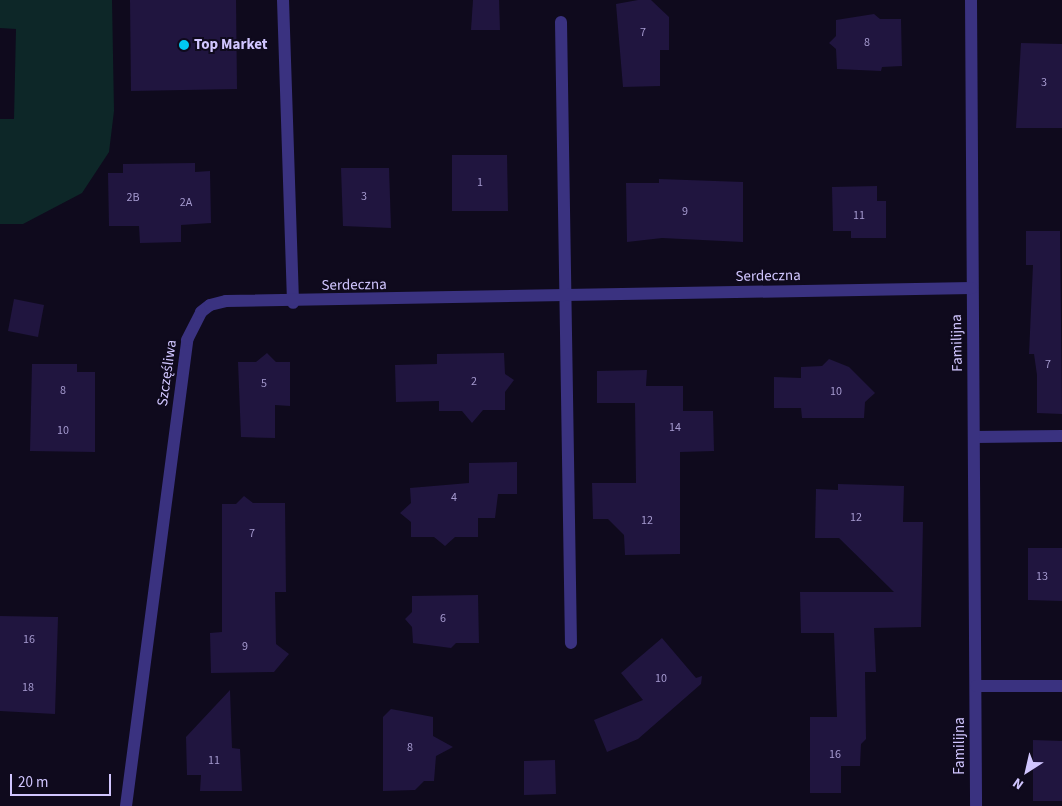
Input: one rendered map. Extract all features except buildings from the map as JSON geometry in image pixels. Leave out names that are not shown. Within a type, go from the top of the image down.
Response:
[{"type":"street","points":[[283,0],[293,303]]},
{"type":"street","name":"Familijna","points":[[971,0],[976,806]]},
{"type":"street","points":[[561,22],[572,643]]},
{"type":"street","name":"Serdeczna","points":[[293,303],[972,288]]},
{"type":"street","name":"Szczęśliwa","points":[[126,806],[187,340],[200,312],[210,305],[226,301],[293,303]]},
{"type":"street","points":[[975,437],[1062,436]]},
{"type":"street","points":[[976,686],[1062,686]]},
{"type":"green space","points":[[0,0],[112,0],[114,111],[109,152],[82,193],[23,224],[0,224],[0,119],[14,119],[16,29],[0,28]]},
{"type":"place","name":"Top Market","points":[[184,45]]}]
